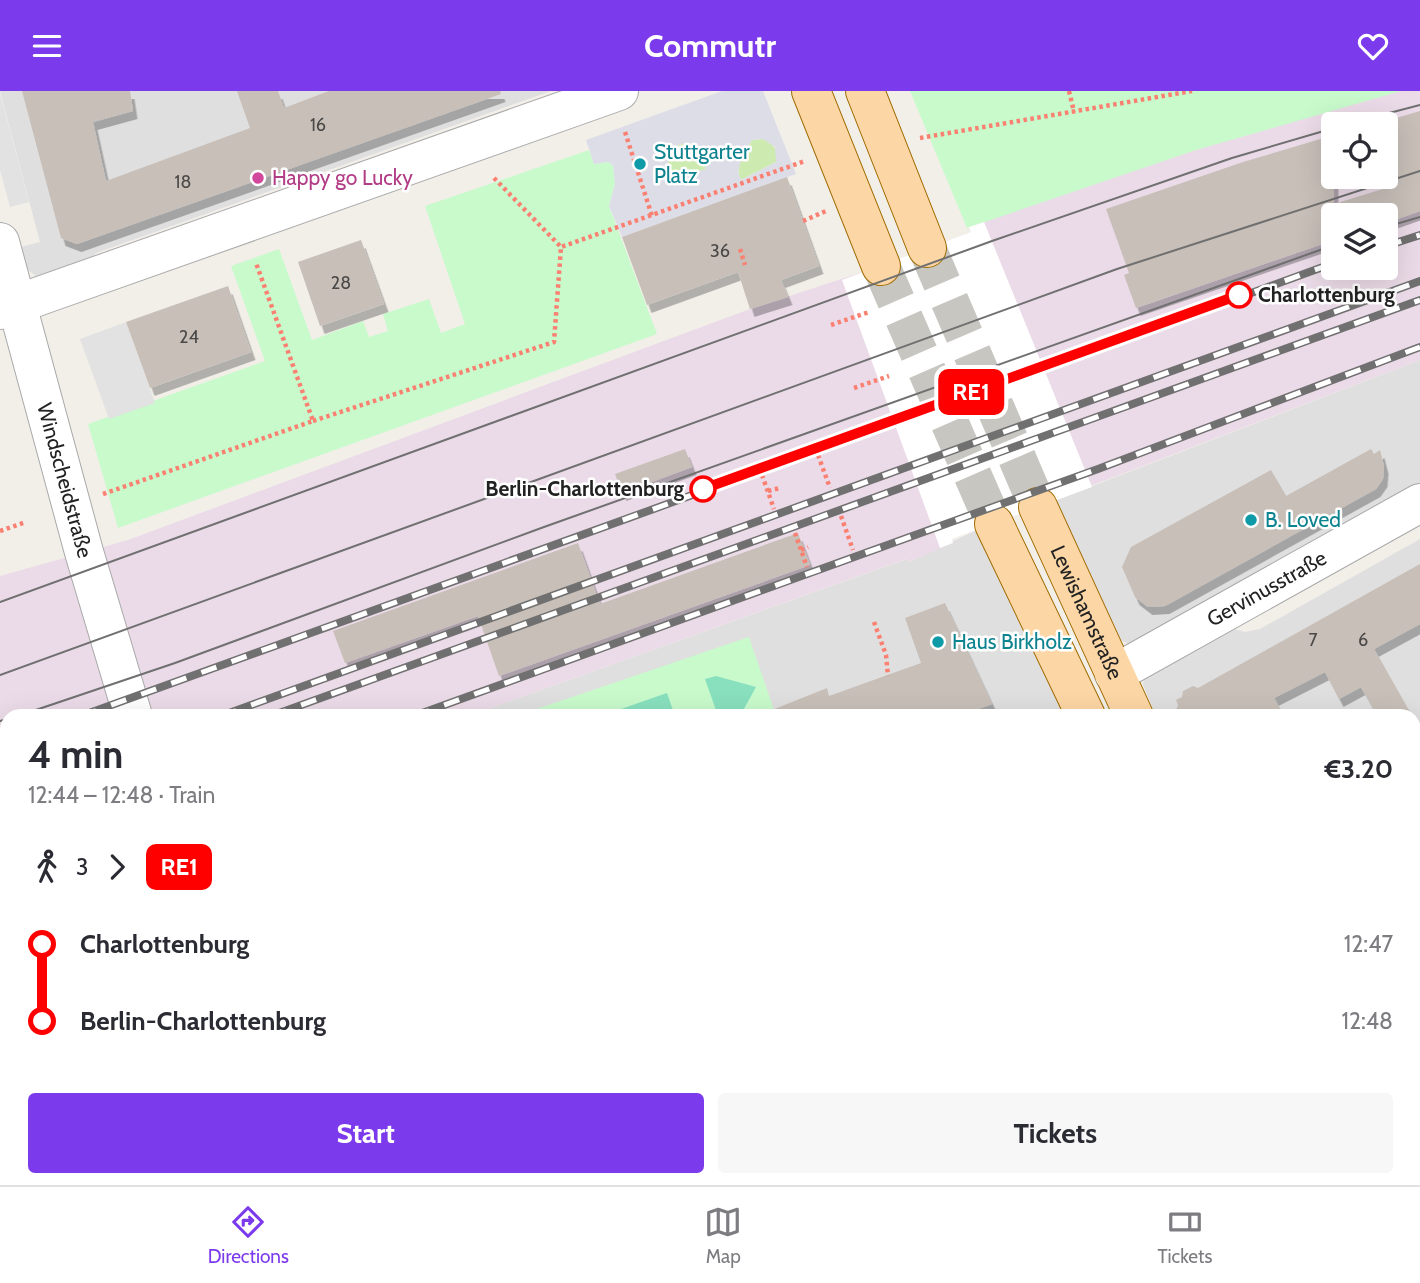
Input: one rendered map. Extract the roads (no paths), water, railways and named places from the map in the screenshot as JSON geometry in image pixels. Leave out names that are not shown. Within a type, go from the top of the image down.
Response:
[{"type":"main road","points":[[811,91],[881,265]]},
{"type":"main road","points":[[865,91],[927,248]]},
{"type":"main road","name":"Lewishamstraße","points":[[1038,507],[1131,709]]},
{"type":"main road","name":"Lewishamstraße","points":[[994,524],[1083,709]]},
{"type":"street","points":[[8,307],[619,91]]},
{"type":"street","name":"Windscheidstraße","points":[[0,242],[8,307],[131,709]]},
{"type":"street","name":"Gervinusstraße","points":[[1114,674],[1420,503]]},
{"type":"tunnel","points":[[927,248],[1038,507]]},
{"type":"tunnel","points":[[881,266],[994,524]]},
{"type":"tram line","points":[[1393,112],[1420,105]]},
{"type":"tram line","points":[[0,602],[992,241],[1232,158],[1321,132]]},
{"type":"tram line","points":[[0,675],[1117,269],[1420,171]]},
{"type":"tram line","points":[[1398,223],[1420,217]]},
{"type":"tram line","points":[[39,709],[175,663],[544,527],[1321,250]]},
{"type":"railway","points":[[1398,242],[1420,235]]},
{"type":"railway","points":[[100,709],[1321,268]]},
{"type":"railway","points":[[240,709],[1420,281]]},
{"type":"railway","points":[[290,709],[1420,300]]},
{"type":"railway","points":[[433,709],[1098,469],[1420,347]]},
{"type":"train","name":"RE1","points":[[703,489],[1239,295]]},
{"type":"place","name":"Stuttgarter Platz","points":[[640,164]]},
{"type":"place","name":"Happy go Lucky","points":[[258,178]]},
{"type":"place","name":"Charlottenburg","points":[[1239,295]]},
{"type":"place","name":"Berlin-Charlottenburg","points":[[703,489]]},
{"type":"place","name":"B. Loved","points":[[1251,520]]},
{"type":"place","name":"Haus Birkholz","points":[[938,642]]}]
